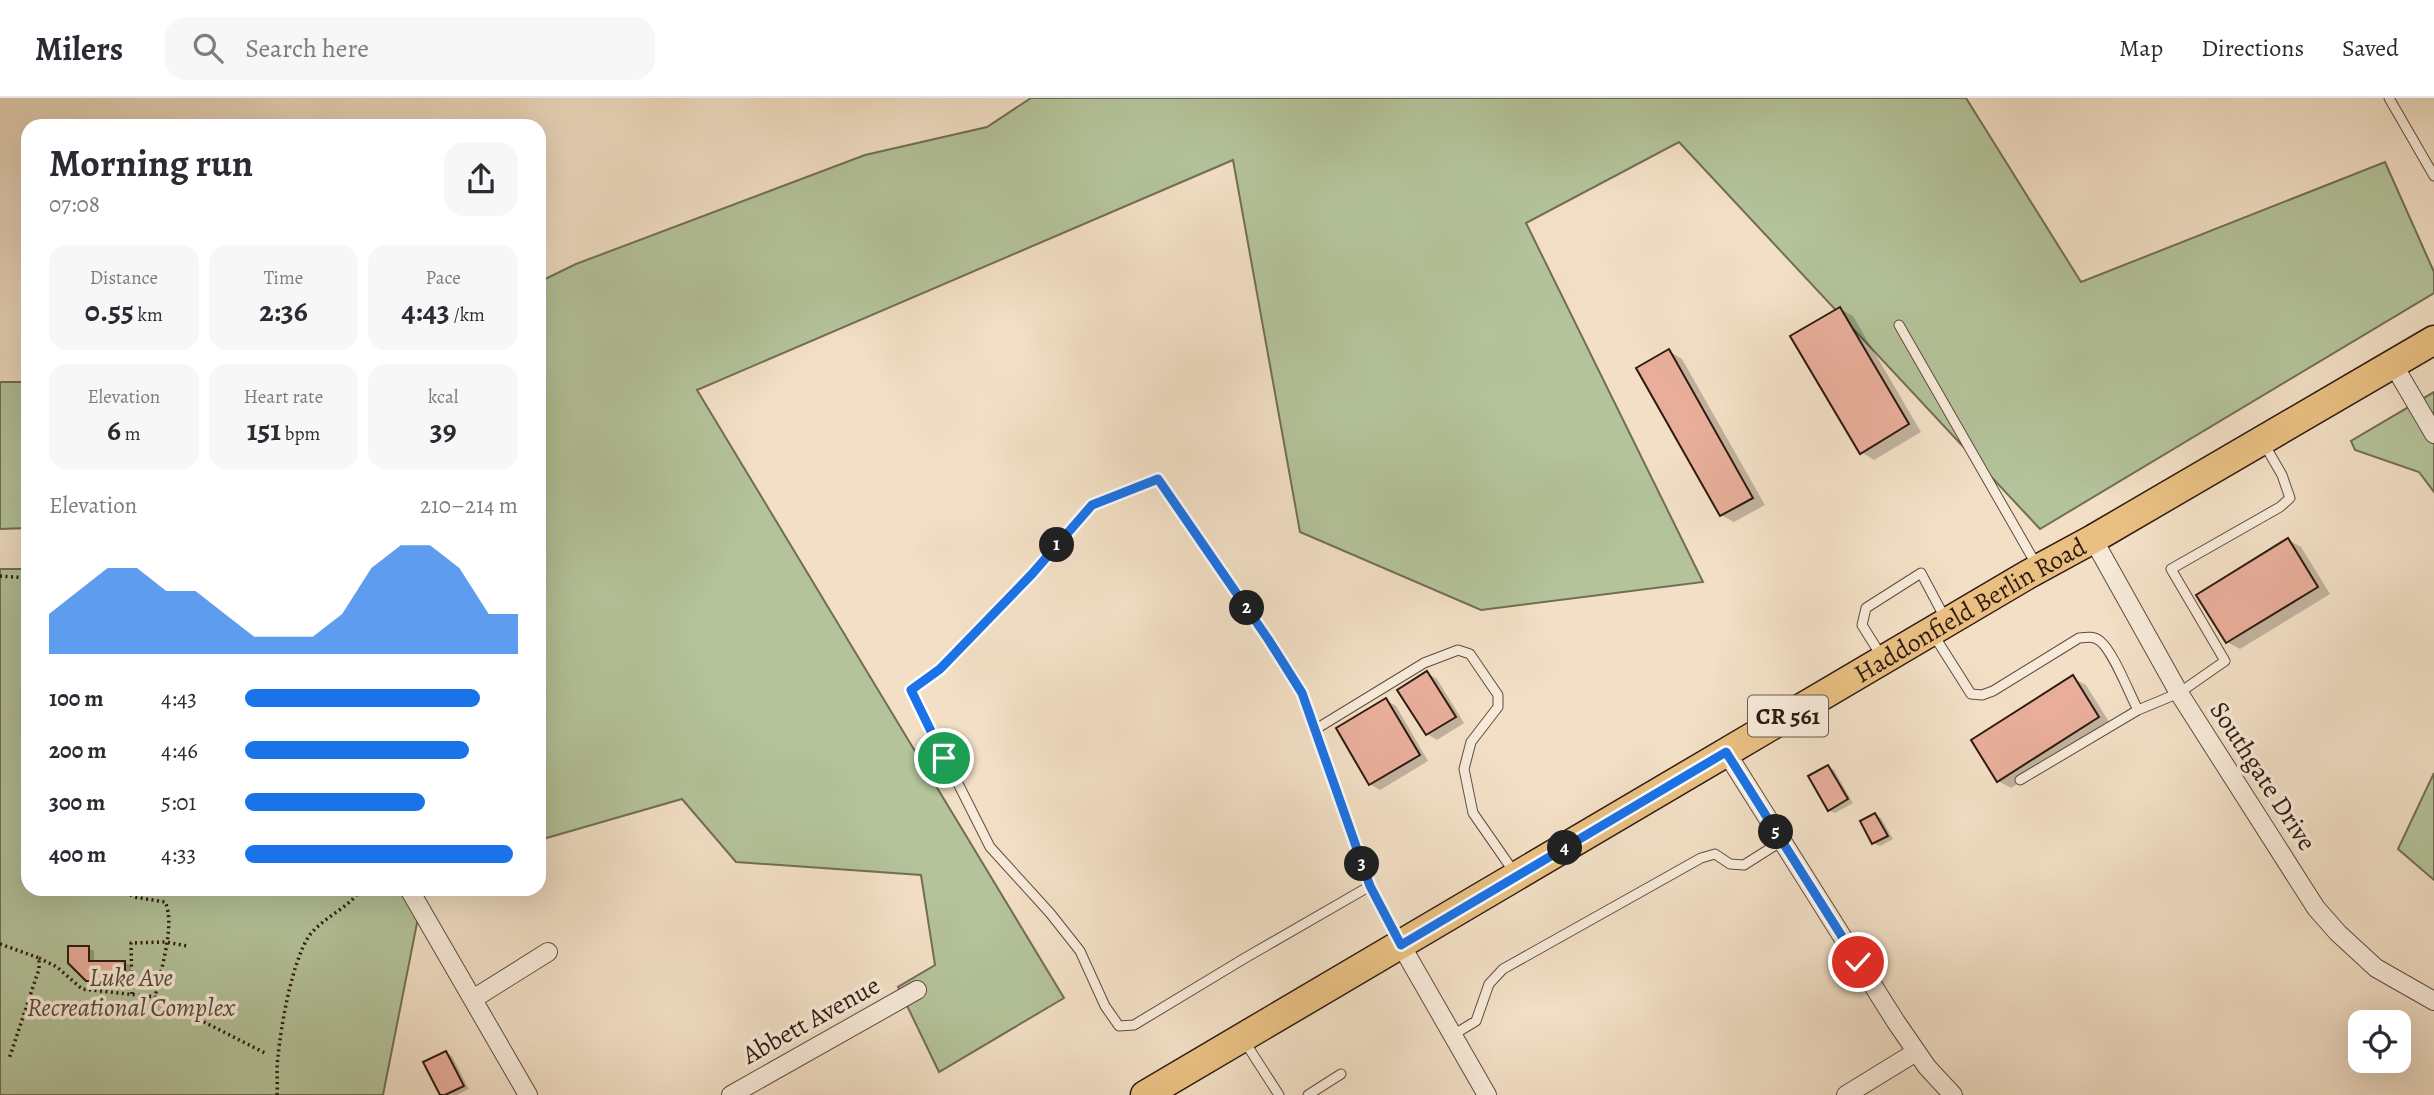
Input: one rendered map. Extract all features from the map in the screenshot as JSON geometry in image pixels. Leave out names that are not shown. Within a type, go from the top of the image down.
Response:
[{"type":"main road","name":"Haddonfield Berlin Road","points":[[1145,1095],[1939,627],[2434,340]]},
{"type":"street","points":[[2393,364],[2434,434]]},
{"type":"street","name":"Southgate Drive","points":[[2094,539],[2179,693],[2316,908],[2338,933],[2376,968],[2434,1001]]},
{"type":"street","points":[[1726,752],[1916,1052],[1953,1095]]},
{"type":"street","points":[[413,896],[528,1095]]},
{"type":"street","points":[[1401,945],[1487,1095]]},
{"type":"street","points":[[473,999],[548,952]]},
{"type":"street","name":"Abbett Avenue","points":[[731,1095],[916,990]]},
{"type":"street","points":[[1846,1095],[1916,1052]]},
{"type":"lane","points":[[2389,98],[2434,176]]},
{"type":"lane","points":[[1899,325],[2039,569]]},
{"type":"lane","points":[[2020,780],[2138,709],[2179,693],[2225,661],[2171,569],[2280,507],[2290,498],[2282,475],[2262,440]]},
{"type":"lane","points":[[1370,886],[1134,1025],[1119,1026],[1105,1006],[1080,951],[1050,913],[990,847],[911,690],[940,669],[1032,574],[1092,505],[1158,479],[1302,693],[1370,886],[1401,945]]},
{"type":"lane","points":[[1884,660],[1862,625],[1866,608],[1921,573],[1939,627],[1971,694],[1982,695],[1993,691],[2079,638],[2088,636],[2099,639],[2106,648],[2138,709]]},
{"type":"lane","points":[[1316,729],[1424,663],[1458,650],[1470,654],[1498,695],[1498,707],[1471,742],[1464,769],[1473,813],[1517,877]]},
{"type":"lane","points":[[1453,1035],[1476,1021],[1489,984],[1503,969],[1700,858],[1715,854],[1730,864],[1744,865],[1782,841]]},
{"type":"lane","points":[[1242,1038],[1279,1095]]},
{"type":"lane","points":[[1308,1095],[1341,1074]]},
{"type":"path","points":[[0,576],[21,578]]},
{"type":"path","points":[[132,896],[165,902],[169,910],[166,942],[155,997]]},
{"type":"path","points":[[276,1095],[284,1016],[299,957],[309,936],[349,905],[356,896]]},
{"type":"path","points":[[132,994],[131,943],[166,942],[187,946]]},
{"type":"path","points":[[0,944],[57,967],[82,989],[155,997],[265,1053]]},
{"type":"path","points":[[9,1059],[39,969],[39,958]]},
{"type":"green space","points":[[1031,98],[1966,98],[2081,282],[2385,162],[2434,272],[2434,293],[2040,529],[1679,142],[1526,223],[1703,582],[1481,610],[1300,532],[1233,160],[697,390],[1064,998],[939,1072],[898,987],[935,965],[921,875],[736,862],[682,799],[546,838],[546,279],[576,264],[865,155],[987,127]]},
{"type":"green space","points":[[0,382],[21,382],[21,528],[0,529]]},
{"type":"green space","points":[[2434,392],[2434,492],[2419,472],[2355,450],[2351,441]]},
{"type":"green space","name":"Luke Ave Recreational Complex","points":[[0,569],[21,569],[21,896],[409,896],[419,913],[383,1095],[0,1095]]},
{"type":"green space","points":[[2434,773],[2434,880],[2398,849]]},
{"type":"building","points":[[1840,307],[1909,424],[1860,454],[1790,336]]},
{"type":"building","points":[[1669,349],[1753,498],[1720,516],[1636,368]]},
{"type":"building","points":[[2288,538],[2318,587],[2226,643],[2196,595]]},
{"type":"building","points":[[1427,671],[1456,717],[1426,735],[1397,690]]},
{"type":"building","points":[[2073,675],[2099,717],[1997,782],[1971,740]]},
{"type":"building","points":[[1386,698],[1420,755],[1369,785],[1336,728]]},
{"type":"building","points":[[1828,765],[1848,799],[1828,811],[1808,776]]},
{"type":"building","points":[[1875,813],[1888,836],[1872,844],[1860,821]]},
{"type":"building","points":[[68,946],[89,946],[89,961],[125,961],[125,981],[86,981],[68,963]]},
{"type":"building","points":[[446,1051],[464,1086],[440,1095],[423,1062]]},
{"type":"route","points":[[944,758],[911,690],[940,669],[1032,574],[1092,505],[1158,479],[1302,693],[1370,886],[1401,945],[1726,752],[1858,962]]}]
